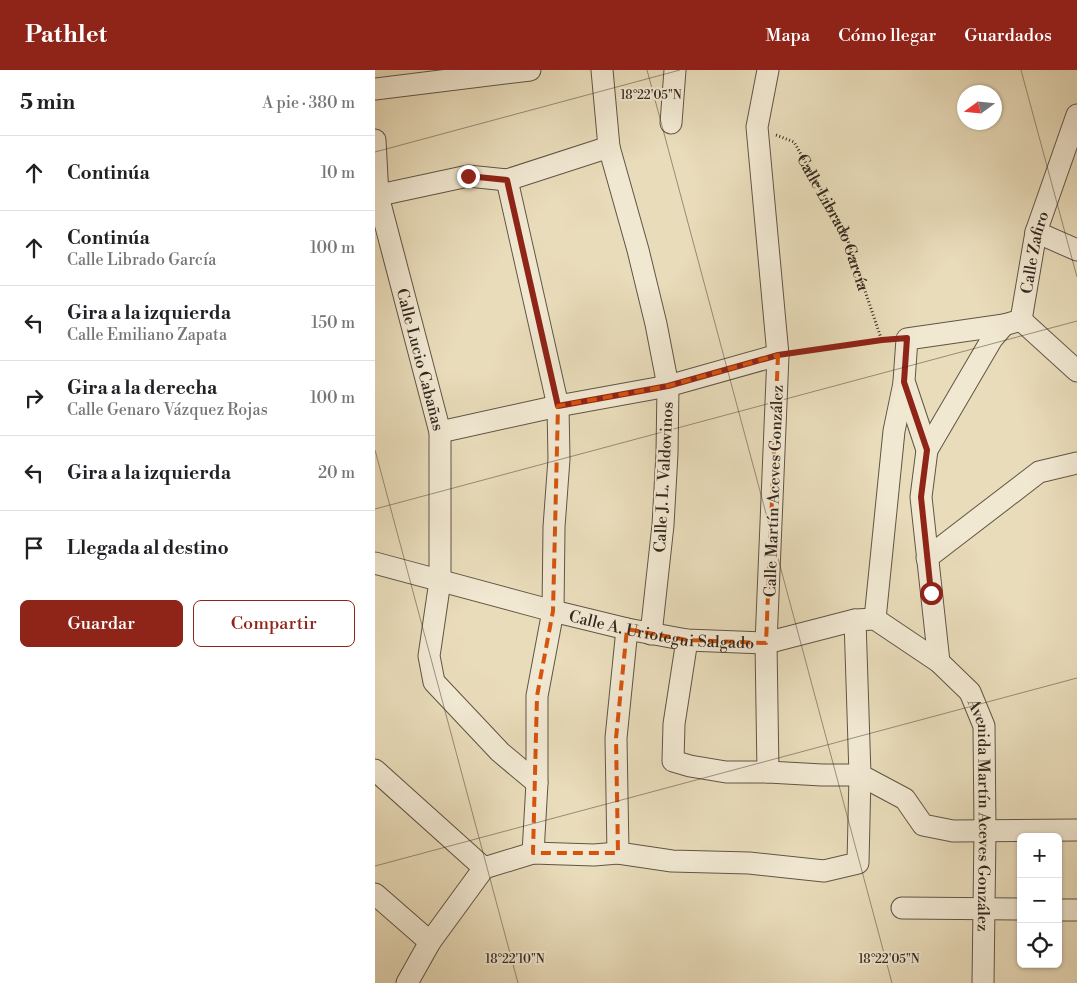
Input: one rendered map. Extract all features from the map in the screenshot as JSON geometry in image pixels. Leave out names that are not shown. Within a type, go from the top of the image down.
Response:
[{"type":"street","points":[[375,89],[411,77],[530,70]]},
{"type":"street","name":"Calle J. L. Valdovinos","points":[[602,70],[609,147],[656,324],[668,386],[663,525],[651,634]]},
{"type":"street","points":[[671,124],[675,70]]},
{"type":"street","name":"Calle Martín Aceves González","points":[[768,70],[757,127],[778,355],[766,643],[768,772]]},
{"type":"street","name":"Calle Zafiro","points":[[1013,322],[1036,232],[1077,115]]},
{"type":"street","name":"Calle Lucio Cabañas","points":[[375,140],[376,196],[440,432],[440,581],[429,656],[434,682],[500,752],[537,783]]},
{"type":"street","points":[[376,196],[468,176],[507,180],[609,147]]},
{"type":"street","points":[[507,180],[558,406],[559,459],[554,527],[553,611],[537,696],[537,783],[533,853]]},
{"type":"street","points":[[1036,232],[1077,250]]},
{"type":"street","points":[[939,662],[921,497],[927,450],[992,339],[1013,322]]},
{"type":"street","points":[[407,983],[430,942],[484,868],[533,853],[594,855],[618,852],[672,861],[749,863],[824,871],[858,863],[865,619],[894,431],[904,382],[907,338],[1013,322],[1077,372]]},
{"type":"street","points":[[440,432],[558,406],[668,386],[778,355]]},
{"type":"street","points":[[904,382],[927,450]]},
{"type":"street","points":[[927,558],[1039,472],[1077,463]]},
{"type":"street","name":"Calle A. Uriotegui Salgado","points":[[375,563],[553,611],[627,629],[687,640],[766,643],[865,619]]},
{"type":"street","points":[[865,619],[939,662]]},
{"type":"street","points":[[618,852],[616,738],[627,629]]},
{"type":"street","points":[[687,640],[674,724],[673,760],[690,766],[726,772],[823,775],[860,774],[905,799],[923,825],[953,832],[1077,830]]},
{"type":"street","name":"Avenida Martín Aceves González","points":[[939,662],[970,692],[984,726],[983,983]]},
{"type":"street","points":[[375,770],[484,868]]},
{"type":"street","points":[[375,894],[430,942]]},
{"type":"street","points":[[902,908],[1017,909]]},
{"type":"street","points":[[1062,910],[1077,910]]},
{"type":"path","name":"Calle Librado García","points":[[757,127],[794,142],[845,232],[882,340]]},
{"type":"path","points":[[778,355],[907,338]]},
{"type":"highlighted area","points":[[778,355],[766,643],[687,640],[627,629],[616,738],[618,853],[533,853],[537,696],[553,611],[558,406],[668,386]]},
{"type":"route","points":[[468,176],[507,180],[558,406],[668,386],[778,355],[907,338],[904,382],[927,450],[921,497],[931,593]]}]
